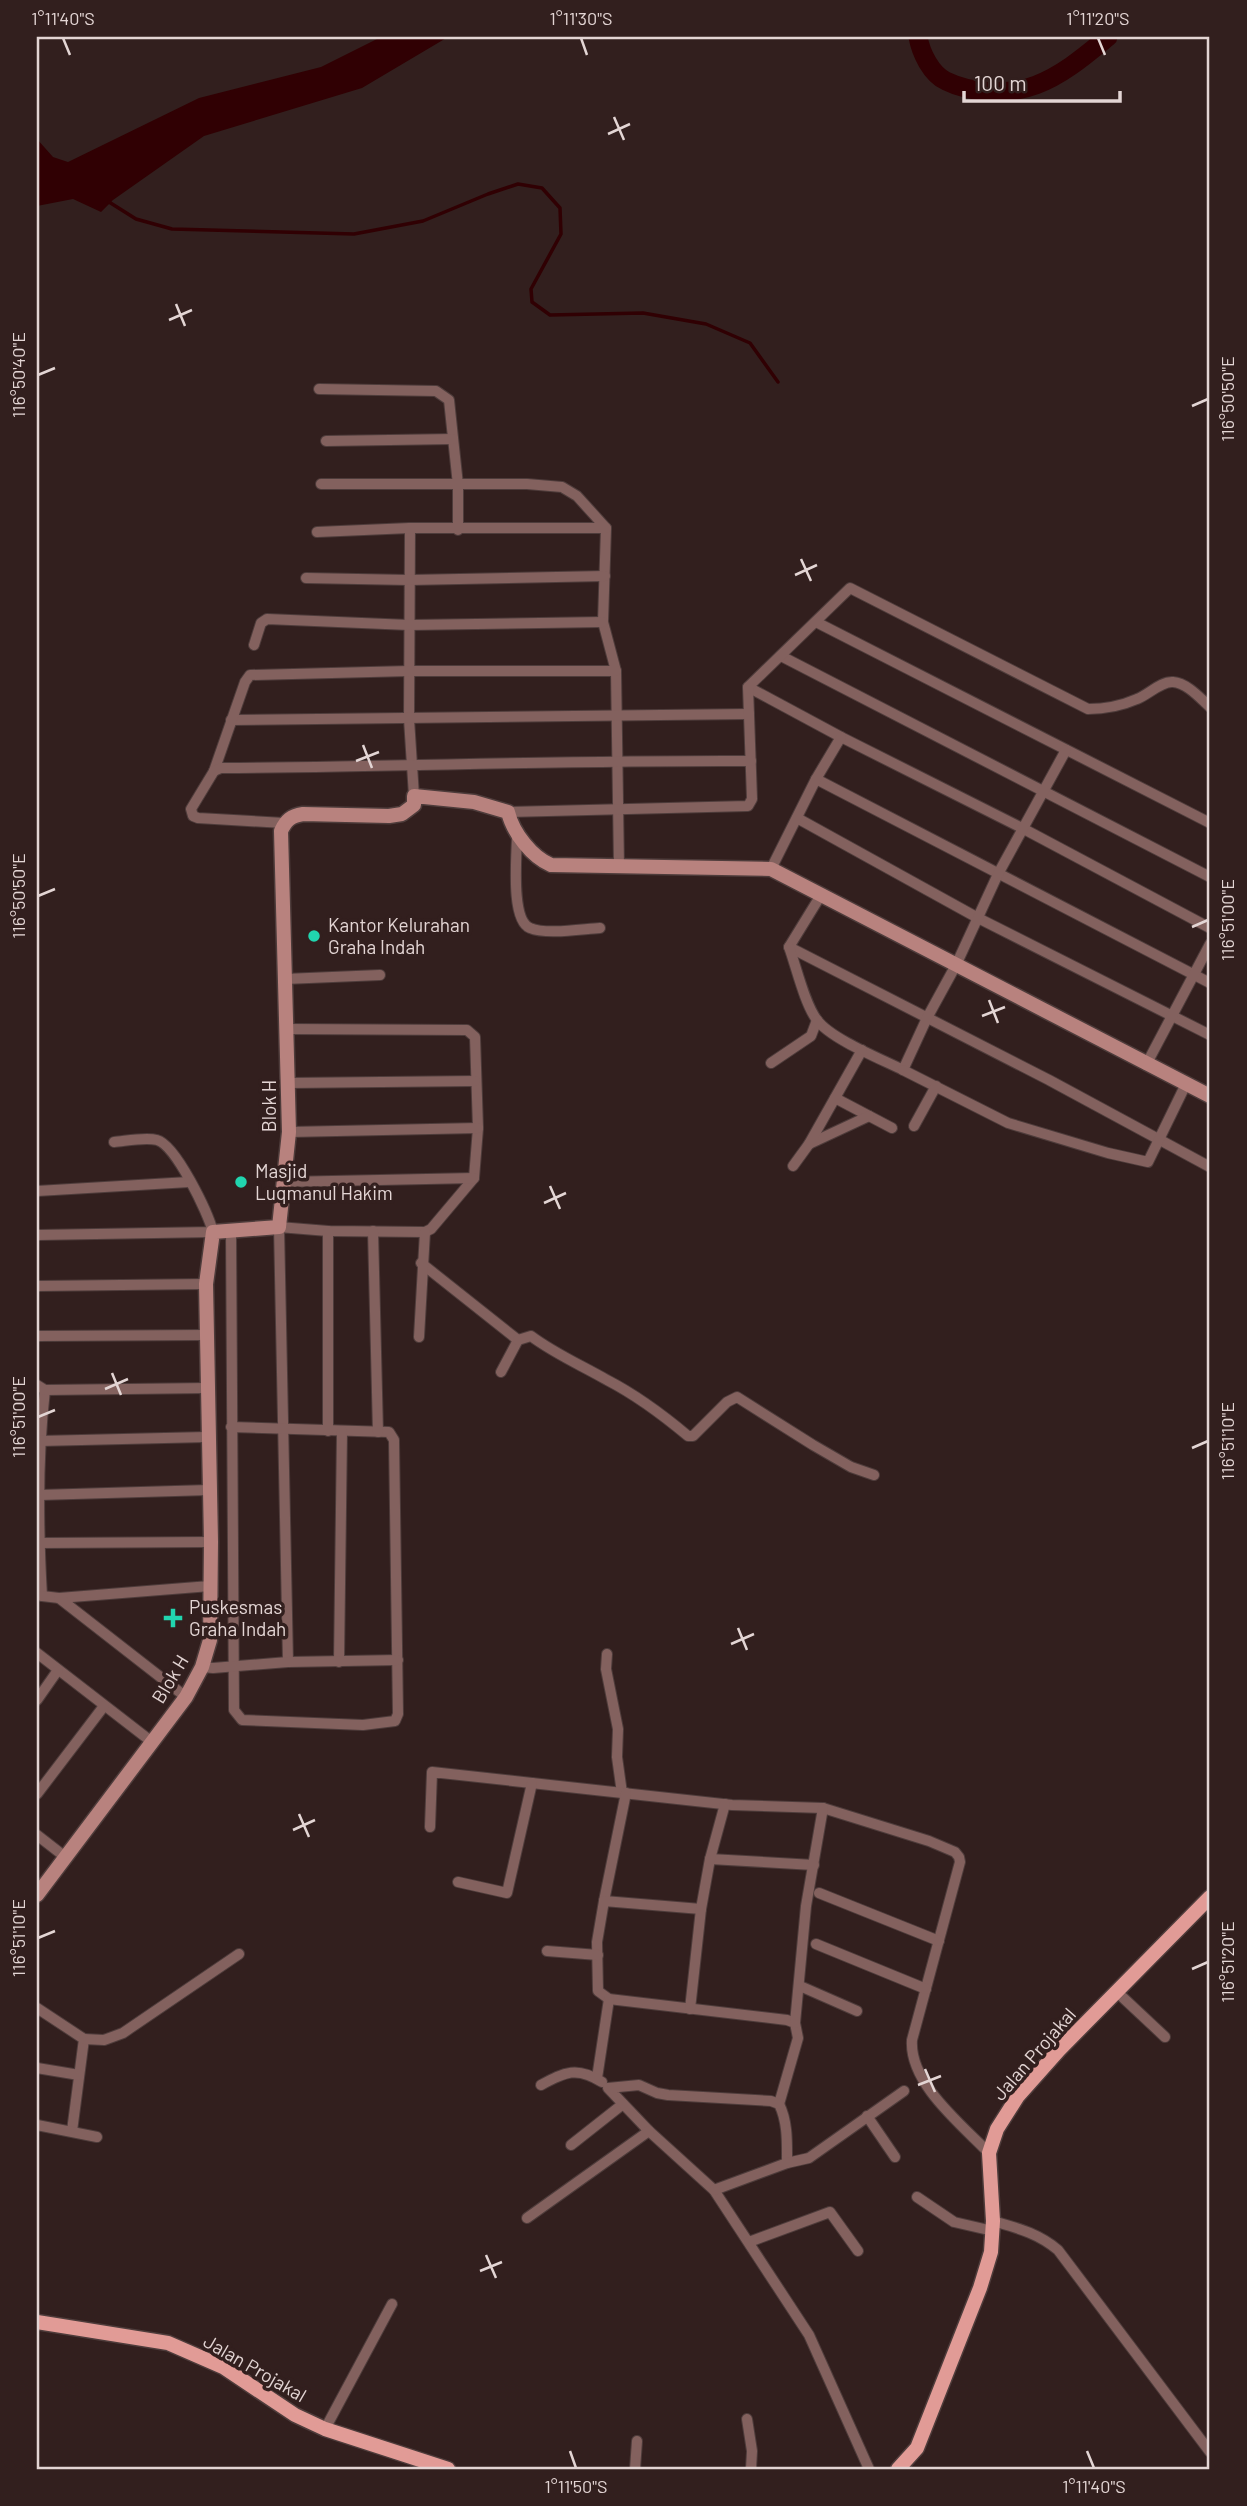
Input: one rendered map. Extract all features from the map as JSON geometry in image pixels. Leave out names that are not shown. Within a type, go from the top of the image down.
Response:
[{"type":"main road","name":"Jalan Projakal","points":[[898,2469],[917,2448],[981,2288],[991,2252],[993,2226],[989,2153],[997,2129],[1018,2096],[1210,1897]]},
{"type":"main road","name":"Jalan Projakal","points":[[37,2322],[168,2343],[223,2367],[295,2414],[325,2429],[448,2469]]},
{"type":"street","points":[[319,389],[436,391],[449,400],[458,485],[458,530]]},
{"type":"street","points":[[326,441],[453,439]]},
{"type":"street","points":[[321,484],[527,484],[562,487],[577,496],[606,528],[603,622],[616,671],[619,867]]},
{"type":"street","points":[[317,532],[410,528],[606,528]]},
{"type":"street","points":[[410,528],[409,580],[409,625],[409,671],[409,719],[414,805],[402,814],[389,816],[303,814],[293,816],[284,823],[193,816],[191,809],[214,771],[245,682],[250,675],[409,671],[616,671]]},
{"type":"street","points":[[306,579],[605,576]]},
{"type":"street","points":[[414,796],[474,802],[508,812],[748,806],[752,799],[748,687],[846,591],[854,589],[1088,709],[1115,707],[1168,682],[1175,682],[1191,691],[1210,707]]},
{"type":"street","points":[[254,645],[261,623],[267,619],[409,625],[603,622]]},
{"type":"street","points":[[816,622],[1210,823]]},
{"type":"street","points":[[781,656],[1210,877]]},
{"type":"street","points":[[748,687],[1210,928]]},
{"type":"street","points":[[231,720],[749,714]]},
{"type":"street","points":[[771,869],[816,779],[841,737]]},
{"type":"street","points":[[903,1070],[998,874],[1066,750]]},
{"type":"street","points":[[214,771],[221,768],[751,761]]},
{"type":"street","points":[[816,779],[1210,983]]},
{"type":"street","points":[[508,812],[517,835],[542,861],[551,865],[771,869],[1210,1096]]},
{"type":"street","points":[[797,818],[978,918],[1210,1035]]},
{"type":"street","name":"Blok H","points":[[279,1227],[289,1132],[281,831],[284,823]]},
{"type":"street","points":[[517,835],[516,885],[520,918],[528,928],[541,931],[600,928]]},
{"type":"street","points":[[789,947],[821,895]]},
{"type":"street","points":[[1146,1065],[1210,943]]},
{"type":"street","points":[[789,947],[1210,1167]]},
{"type":"street","points":[[789,947],[817,1020],[833,1033],[1008,1123],[1148,1162],[1186,1084]]},
{"type":"street","points":[[285,979],[380,975]]},
{"type":"street","points":[[771,1063],[811,1036],[817,1020]]},
{"type":"street","points":[[37,1235],[213,1232],[279,1227],[328,1231],[425,1232],[439,1221],[474,1178],[478,1128],[475,1037],[467,1030],[287,1029]]},
{"type":"street","points":[[793,1166],[809,1144],[862,1050]]},
{"type":"street","points":[[288,1083],[475,1081]]},
{"type":"street","points":[[914,1126],[936,1086]]},
{"type":"street","points":[[835,1098],[892,1128]]},
{"type":"street","points":[[809,1144],[869,1116]]},
{"type":"street","points":[[289,1132],[478,1128]]},
{"type":"street","points":[[114,1142],[158,1140],[175,1154],[208,1216],[213,1232]]},
{"type":"street","points":[[284,1182],[474,1178]]},
{"type":"street","points":[[37,1191],[189,1182]]},
{"type":"street","points":[[279,1227],[288,1662]]},
{"type":"street","points":[[231,1231],[231,1427],[234,1710],[242,1720],[363,1725],[395,1721],[398,1714],[398,1660],[394,1440],[389,1432],[231,1427]]},
{"type":"street","points":[[328,1231],[328,1431]]},
{"type":"street","points":[[373,1231],[378,1432]]},
{"type":"street","name":"Blok H","points":[[37,1895],[186,1697],[202,1667],[209,1640],[211,1542],[206,1284],[213,1232]]},
{"type":"street","points":[[419,1338],[421,1263],[425,1232]]},
{"type":"street","points":[[421,1263],[518,1340]]},
{"type":"street","points":[[37,1286],[206,1284]]},
{"type":"street","points":[[37,1336],[208,1335]]},
{"type":"street","points":[[501,1372],[518,1340],[531,1336],[554,1353],[618,1387],[688,1436],[693,1436],[727,1402],[737,1397],[813,1446],[874,1475]]},
{"type":"street","points":[[209,1388],[41,1388],[38,1543],[39,1599],[210,1586]]},
{"type":"street","points":[[340,1662],[342,1431]]},
{"type":"street","points":[[39,1441],[207,1437]]},
{"type":"street","points":[[38,1495],[208,1490]]},
{"type":"street","points":[[38,1543],[211,1542]]},
{"type":"street","points":[[59,1598],[186,1697]]},
{"type":"street","points":[[37,1653],[152,1742]]},
{"type":"street","points":[[607,1654],[606,1669],[618,1729],[617,1757],[624,1793],[597,1942],[598,1991],[610,1999],[787,2020],[795,2024]]},
{"type":"street","points":[[202,1667],[398,1660]]},
{"type":"street","points":[[37,1700],[58,1670]]},
{"type":"street","points":[[37,1794],[104,1706]]},
{"type":"street","points":[[430,1827],[432,1772],[725,1804],[823,1808],[929,1841],[955,1852],[960,1862],[912,2040],[911,2054],[930,2091],[989,2153]]},
{"type":"street","points":[[458,1882],[507,1893],[532,1783]]},
{"type":"street","points":[[690,2009],[701,1909],[710,1859],[725,1804]]},
{"type":"street","points":[[788,2163],[788,2137],[779,2104],[798,2038],[795,2024],[806,1906],[823,1808]]},
{"type":"street","points":[[37,1835],[64,1856]]},
{"type":"street","points":[[710,1859],[814,1865]]},
{"type":"street","points":[[819,1893],[939,1941]]},
{"type":"street","points":[[604,1901],[701,1909]]},
{"type":"street","points":[[816,1944],[926,1989]]},
{"type":"street","points":[[547,1951],[598,1955]]},
{"type":"street","points":[[37,2008],[84,2039],[104,2040],[123,2033],[239,1954]]},
{"type":"street","points":[[800,1986],[857,2011]]},
{"type":"street","points":[[1117,1992],[1165,2037]]},
{"type":"street","points":[[597,2078],[610,1999]]},
{"type":"street","points":[[72,2131],[84,2039]]},
{"type":"street","points":[[37,2068],[79,2075]]},
{"type":"street","points":[[541,2085],[566,2072],[589,2074],[597,2078],[690,2171],[714,2190],[809,2334],[869,2469]]},
{"type":"street","points":[[608,2088],[639,2085],[657,2093],[771,2101],[779,2104]]},
{"type":"street","points":[[714,2190],[808,2158],[904,2091]]},
{"type":"street","points":[[571,2145],[623,2104]]},
{"type":"street","points":[[867,2116],[895,2157]]},
{"type":"street","points":[[37,2125],[97,2137]]},
{"type":"street","points":[[527,2218],[649,2131]]},
{"type":"street","points":[[917,2197],[954,2222],[993,2226],[1045,2238],[1058,2250],[1210,2452]]},
{"type":"street","points":[[749,2242],[830,2212],[858,2251]]},
{"type":"street","points":[[325,2429],[392,2304]]},
{"type":"street","points":[[747,2419],[752,2451],[751,2469]]},
{"type":"street","points":[[635,2469],[637,2441]]},
{"type":"shaded area","points":[[381,37],[448,37],[362,88],[204,136],[113,200],[101,212],[73,199],[37,206],[37,139],[53,157],[68,162],[199,98],[321,67]]},
{"type":"waterway","points":[[918,37],[928,62],[941,78],[967,89],[991,92],[1026,88],[1046,81],[1074,64],[1108,37]]},
{"type":"waterway","points":[[109,202],[136,219],[172,229],[354,234],[423,221],[518,184],[542,188],[560,208],[561,234],[531,289],[532,302],[550,315],[643,313],[706,324],[750,343],[778,382]]},
{"type":"place","name":"Kantor Kelurahan Graha Indah","points":[[314,936]]},
{"type":"place","name":"Masjid Luqmanul Hakim","points":[[241,1182]]},
{"type":"place","name":"Puskesmas Graha Indah","points":[[173,1618]]}]
